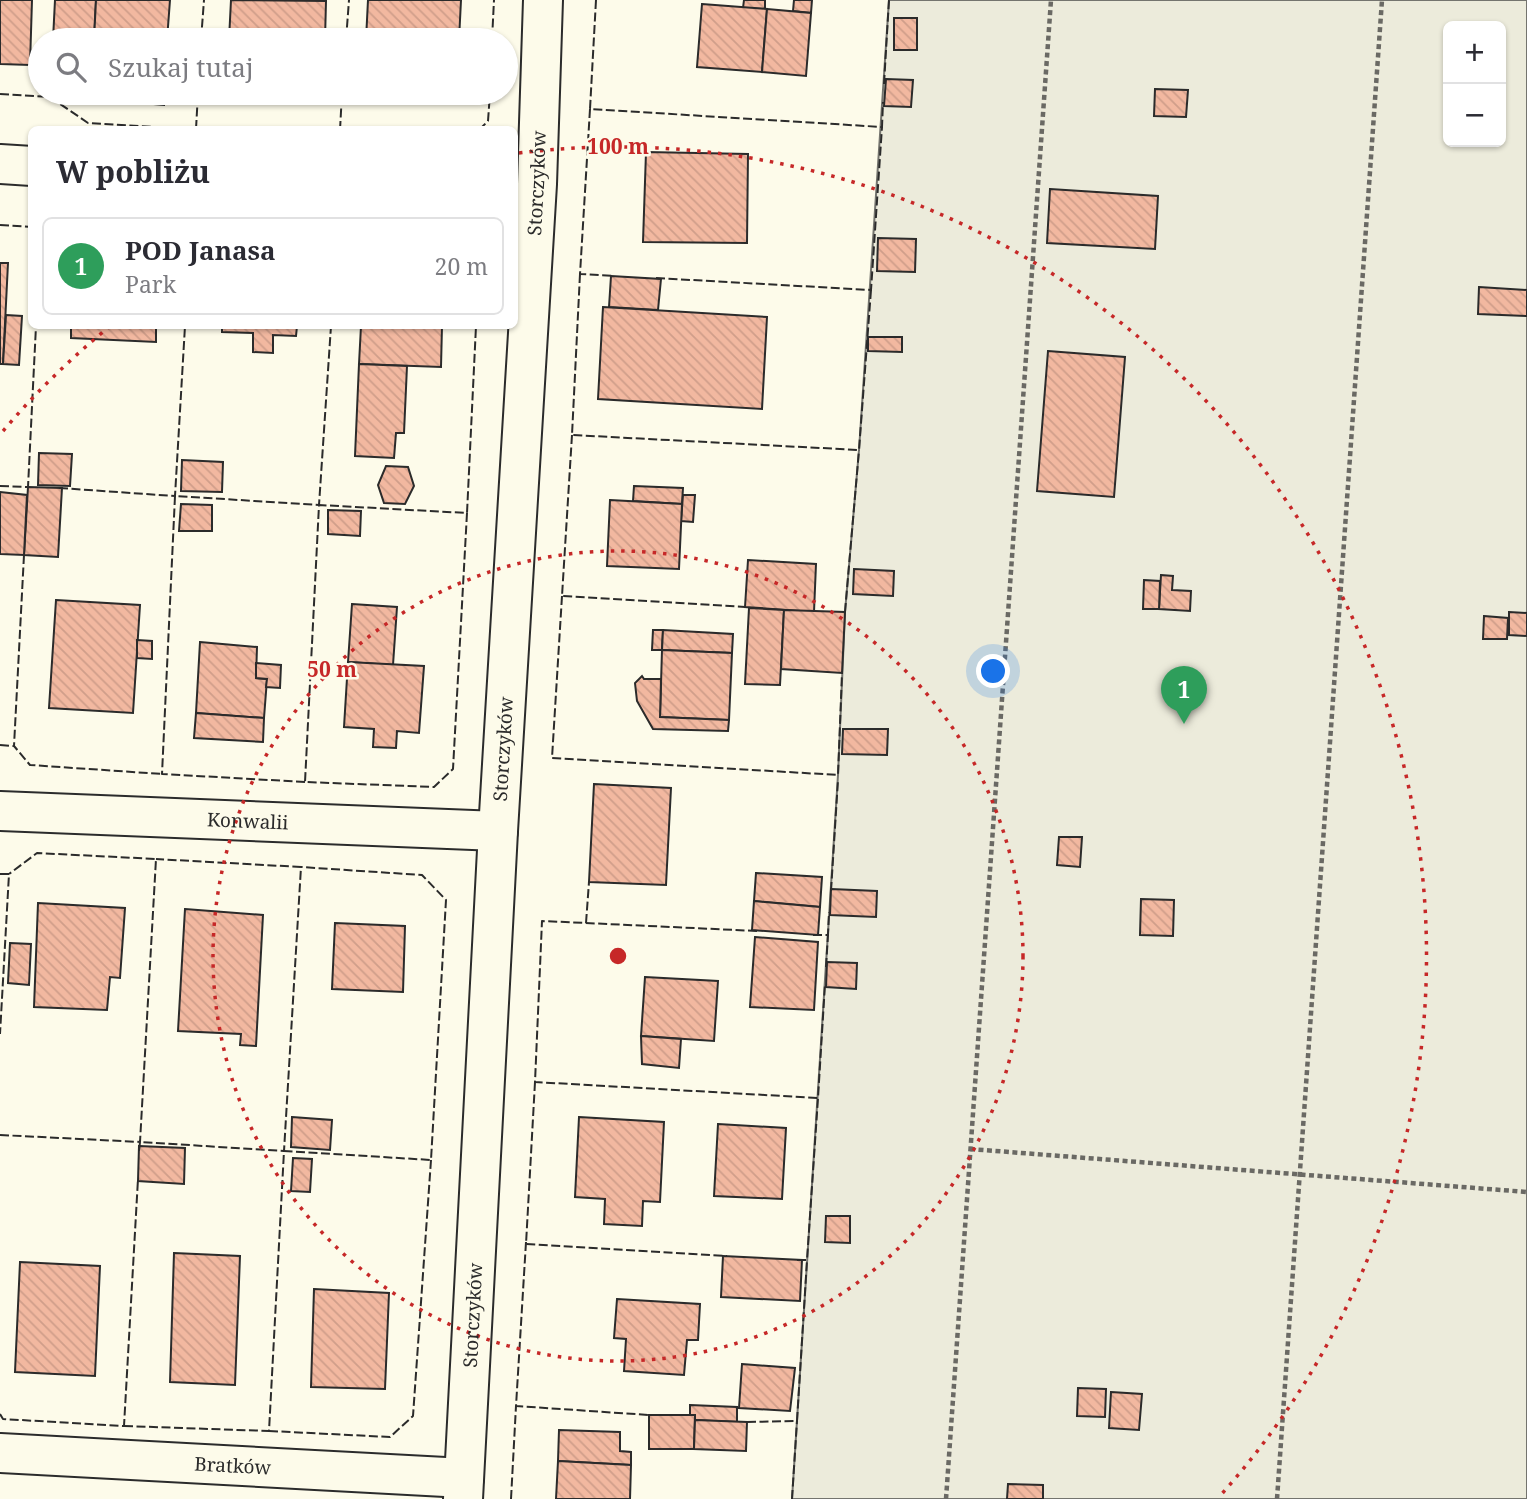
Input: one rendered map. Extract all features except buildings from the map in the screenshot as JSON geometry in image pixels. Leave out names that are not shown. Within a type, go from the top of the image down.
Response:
[{"type":"street","name":"Storczyków","points":[[464,1489],[498,831],[526,184],[543,0]]},
{"type":"street","points":[[0,164],[28,166]]},
{"type":"street","name":"Konwalii","points":[[0,811],[498,831]]},
{"type":"street","name":"Bratków","points":[[0,1452],[464,1489]]},
{"type":"path","points":[[946,1499],[1051,0]]},
{"type":"path","points":[[1278,1499],[1382,0]]},
{"type":"path","points":[[970,1149],[1527,1192]]},
{"type":"shaded area","points":[[889,0],[1527,0],[1527,1499],[792,1499],[838,775],[845,612],[859,450]]},
{"type":"fence","points":[[202,28],[204,0]]},
{"type":"fence","points":[[347,28],[349,0]]},
{"type":"fence","points":[[493,28],[494,0]]},
{"type":"fence","points":[[596,0],[590,109],[882,127],[883,102]]},
{"type":"fence","points":[[884,84],[889,0]]},
{"type":"fence","points":[[0,94],[28,96]]},
{"type":"fence","points":[[62,105],[88,123],[137,126]]},
{"type":"fence","points":[[196,126],[197,105]]},
{"type":"fence","points":[[340,126],[341,105]]},
{"type":"fence","points":[[483,126],[488,121],[489,105]]},
{"type":"fence","points":[[590,109],[580,274],[614,276]]},
{"type":"fence","points":[[656,278],[871,290],[882,127]]},
{"type":"fence","points":[[0,225],[28,227]]},
{"type":"fence","points":[[580,274],[572,435],[859,450],[871,290]]},
{"type":"fence","points":[[0,486],[28,487],[36,329]]},
{"type":"fence","points":[[59,488],[175,496],[185,329]]},
{"type":"fence","points":[[305,782],[162,774],[175,496],[319,505],[331,329]]},
{"type":"fence","points":[[467,513],[476,329]]},
{"type":"fence","points":[[572,435],[562,596],[745,607]]},
{"type":"fence","points":[[845,612],[859,450]]},
{"type":"fence","points":[[319,505],[467,513],[453,769],[434,787],[305,782],[319,505]]},
{"type":"fence","points":[[24,555],[14,746],[30,765],[162,774]]},
{"type":"fence","points":[[562,596],[552,758],[838,775],[842,673]]},
{"type":"fence","points":[[0,745],[14,746]]},
{"type":"fence","points":[[831,891],[838,780]]},
{"type":"fence","points":[[0,1135],[140,1142],[156,859],[37,853],[9,874]]},
{"type":"fence","points":[[139,1151],[140,1142],[284,1151],[301,867],[156,859]]},
{"type":"fence","points":[[124,1426],[269,1431],[284,1151],[431,1160],[446,900],[422,875],[301,867]]},
{"type":"fence","points":[[0,874],[9,874],[0,1034]]},
{"type":"fence","points":[[586,923],[589,882]]},
{"type":"fence","points":[[813,935],[828,935],[829,912]]},
{"type":"fence","points":[[757,931],[542,921],[535,1082],[818,1098],[825,984]]},
{"type":"fence","points":[[826,967],[828,935]]},
{"type":"fence","points":[[535,1082],[526,1244],[727,1256]]},
{"type":"fence","points":[[797,1260],[807,1260],[818,1098]]},
{"type":"fence","points":[[269,1431],[390,1437],[413,1416],[431,1160]]},
{"type":"fence","points":[[0,1414],[3,1419],[124,1426],[138,1179]]},
{"type":"fence","points":[[526,1242],[516,1406],[649,1415]]},
{"type":"fence","points":[[747,1422],[797,1421],[807,1260]]},
{"type":"fence","points":[[511,1499],[516,1406]]},
{"type":"fence","points":[[792,1499],[797,1421]]},
{"type":"place","name":"POD Janasa","points":[[1184,724]]}]
